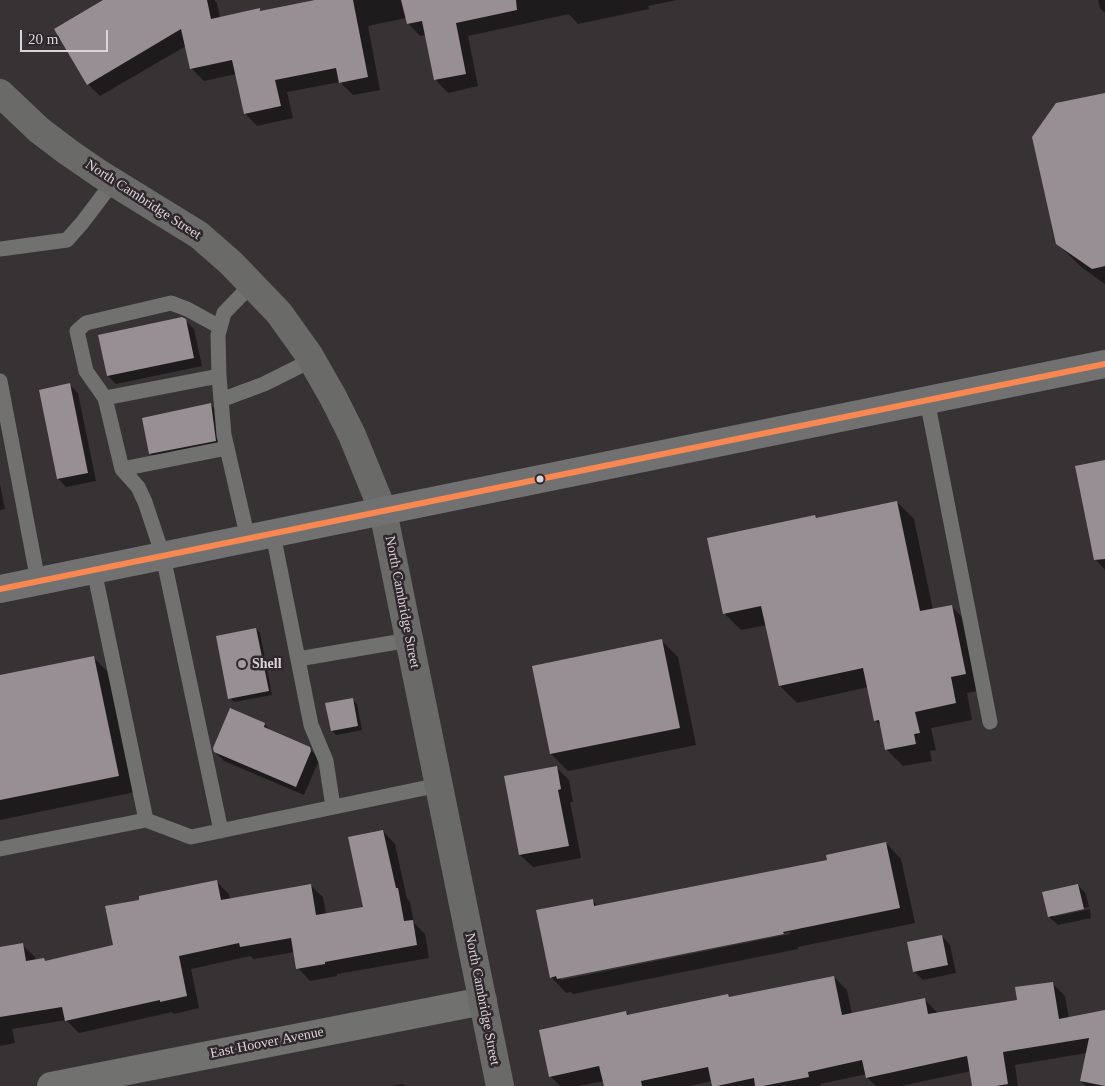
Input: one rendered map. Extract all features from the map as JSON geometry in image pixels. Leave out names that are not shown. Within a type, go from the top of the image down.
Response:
[{"type":"main road","points":[[0,589],[1105,364]]},
{"type":"street","name":"North Cambridge Street","points":[[0,93],[40,130],[68,152],[199,235],[231,263],[278,313],[312,360],[352,435],[383,511],[500,1086]]},
{"type":"street","name":"East Hoover Avenue","points":[[51,1086],[483,1001]]},
{"type":"lane","points":[[0,249],[67,240],[114,182]]},
{"type":"lane","points":[[252,284],[224,313],[218,335],[224,435],[227,448],[260,536],[298,659],[311,725],[326,761],[334,807]]},
{"type":"lane","points":[[220,327],[172,303],[86,323],[77,331],[86,371],[105,398],[122,469],[142,495],[163,556],[221,831]]},
{"type":"lane","points":[[221,400],[264,384],[312,360]]},
{"type":"lane","points":[[105,398],[219,376]]},
{"type":"lane","points":[[0,381],[38,581]]},
{"type":"lane","points":[[927,400],[990,722]]},
{"type":"lane","points":[[122,469],[227,448]]},
{"type":"lane","points":[[94,570],[146,820]]},
{"type":"lane","points":[[298,659],[409,640]]},
{"type":"lane","points":[[0,849],[146,820],[191,837],[439,785]]},
{"type":"building","points":[[103,0],[207,0],[211,19],[260,8],[260,11],[315,0],[353,0],[368,77],[339,83],[336,68],[275,80],[281,106],[244,114],[232,60],[190,69],[181,29],[87,85],[54,29]]},
{"type":"building","points":[[401,0],[516,0],[517,10],[456,23],[466,74],[434,80],[422,21],[407,24]]},
{"type":"building","points":[[1105,93],[1105,266],[1092,269],[1056,244],[1032,137],[1056,103]]},
{"type":"building","points":[[182,317],[186,319],[194,358],[107,376],[98,335]]},
{"type":"building","points":[[70,383],[88,473],[57,479],[39,390]]},
{"type":"building","points":[[211,403],[216,441],[149,454],[142,418]]},
{"type":"building","points":[[1105,460],[1105,559],[1094,560],[1075,466]]},
{"type":"building","points":[[897,501],[920,611],[952,605],[966,674],[951,677],[956,703],[915,712],[920,733],[914,734],[916,744],[885,750],[879,720],[874,721],[863,668],[779,686],[761,606],[723,614],[707,538],[815,515],[816,518]]},
{"type":"building","name":"Shell","points":[[256,628],[269,691],[228,699],[216,636]]},
{"type":"building","points":[[662,639],[680,728],[550,754],[532,666]]},
{"type":"building","points":[[94,656],[119,776],[0,800],[0,675]]},
{"type":"building","points":[[353,698],[358,726],[331,731],[325,703]]},
{"type":"building","points":[[230,708],[265,723],[264,727],[310,747],[311,751],[296,787],[214,752],[213,748]]},
{"type":"building","points":[[557,766],[561,789],[558,790],[569,846],[519,855],[504,776]]},
{"type":"building","points":[[383,830],[396,888],[398,888],[404,921],[413,920],[417,945],[296,969],[291,938],[240,947],[239,943],[179,956],[187,996],[160,1002],[160,1000],[65,1021],[62,1007],[0,1017],[0,947],[23,943],[26,961],[44,958],[45,961],[113,945],[105,906],[139,900],[139,896],[217,880],[221,900],[311,884],[316,915],[363,907],[348,837]]},
{"type":"building","points":[[886,842],[900,908],[783,932],[784,934],[557,979],[556,976],[550,978],[536,910],[593,899],[594,906],[827,860],[826,855]]},
{"type":"building","points":[[1078,884],[1084,909],[1048,917],[1042,892]]},
{"type":"building","points":[[942,935],[948,965],[913,972],[907,942]]},
{"type":"building","points":[[834,976],[842,1015],[925,998],[928,1014],[1017,1000],[1015,987],[1053,982],[1059,1019],[1105,1010],[1105,1086],[1080,1081],[1089,1038],[1003,1052],[1008,1084],[996,1086],[972,1086],[967,1056],[866,1078],[862,1060],[808,1072],[809,1077],[763,1086],[755,1086],[754,1078],[712,1086],[708,1067],[641,1081],[642,1086],[604,1086],[599,1066],[549,1077],[539,1030],[626,1011],[627,1015],[728,994],[729,997]]},
{"type":"transit line","points":[[0,589],[1105,364]]},
{"type":"place","name":"Shell","points":[[242,664]]}]
